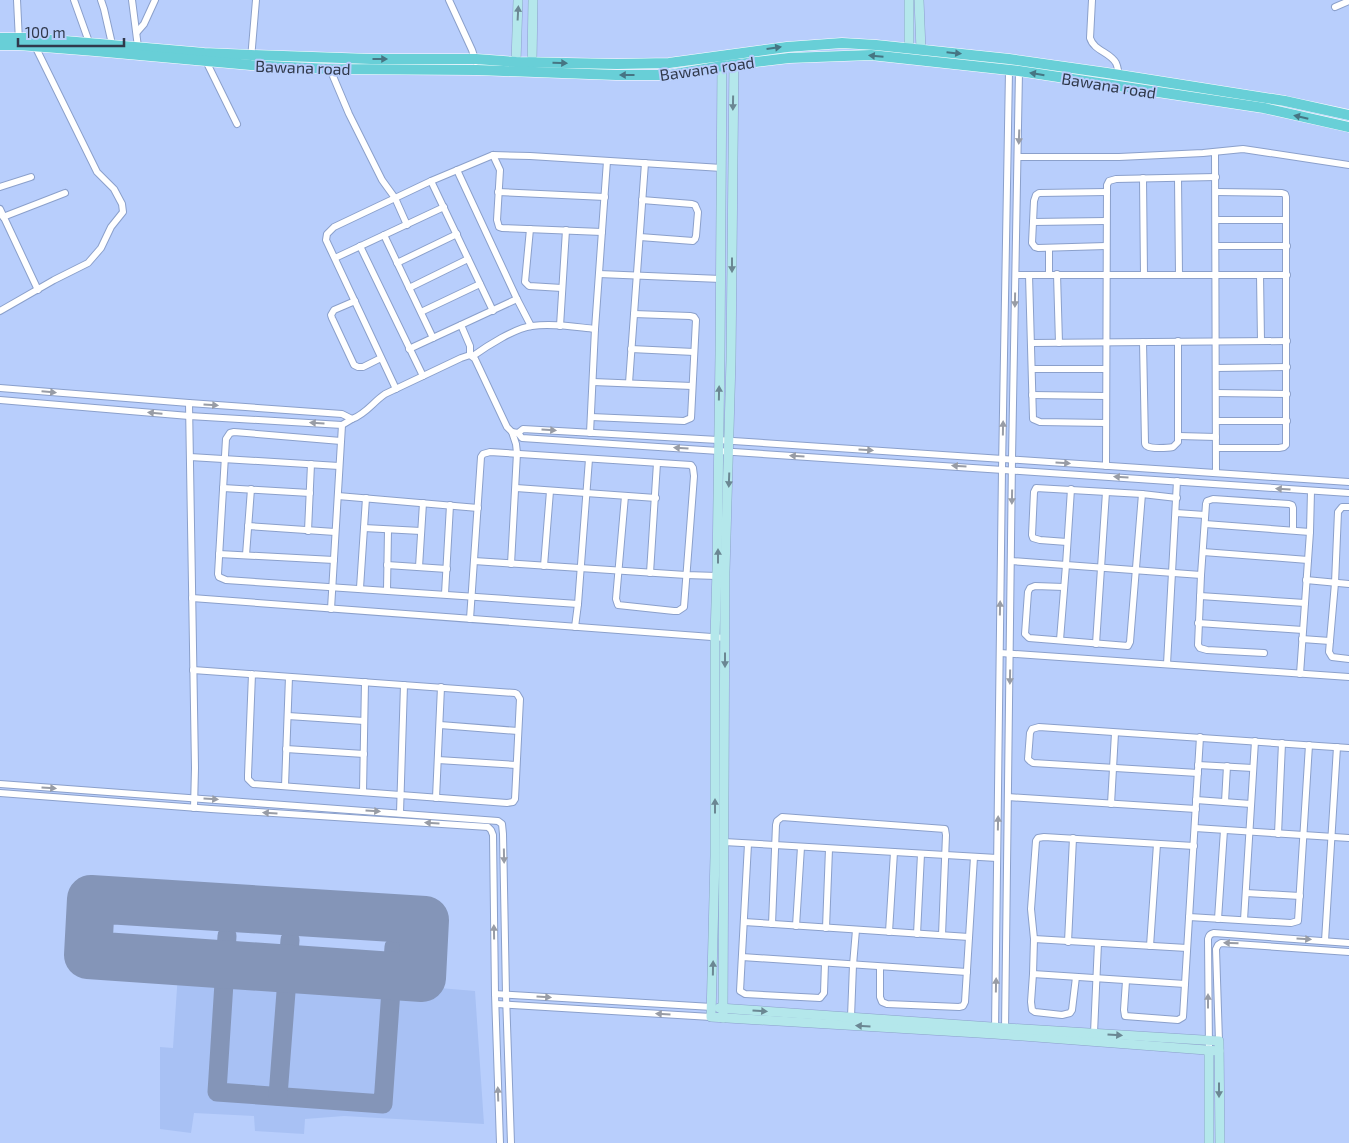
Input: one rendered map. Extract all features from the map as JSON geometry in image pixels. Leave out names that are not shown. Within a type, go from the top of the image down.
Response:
[{"type":"main road","name":"Bawana road","points":[[0,38],[19,41],[112,44],[330,68],[477,70],[616,75],[669,75],[787,46],[842,43],[1009,59],[1285,101],[1349,115]]},
{"type":"main road","name":"Bawana road","points":[[0,45],[19,41],[35,46],[206,61],[476,59],[516,62],[617,64],[722,61]]},
{"type":"main road","name":"Bawana road","points":[[734,59],[861,55],[972,66],[1264,108],[1349,127]]},
{"type":"street","points":[[17,0],[19,41]]},
{"type":"street","points":[[74,0],[89,42]]},
{"type":"street","points":[[101,0],[112,44]]},
{"type":"street","points":[[132,0],[138,47]]},
{"type":"street","points":[[137,32],[144,24],[155,0]]},
{"type":"street","points":[[251,60],[256,0]]},
{"type":"street","points":[[449,0],[476,59],[477,70]]},
{"type":"street","points":[[516,62],[518,0]]},
{"type":"street","points":[[532,62],[533,0]]},
{"type":"street","points":[[908,0],[908,48]]},
{"type":"street","points":[[919,0],[921,50]]},
{"type":"street","points":[[1092,0],[1090,38],[1095,46],[1114,60],[1118,75]]},
{"type":"street","points":[[1335,8],[1349,0]]},
{"type":"street","points":[[0,311],[92,259],[101,248],[109,230],[121,215],[123,208],[112,186],[97,172],[35,46]]},
{"type":"street","points":[[723,1013],[725,905],[725,571],[730,451],[734,59]]},
{"type":"street","points":[[206,61],[237,124]]},
{"type":"street","points":[[712,1012],[722,61]]},
{"type":"street","points":[[330,68],[357,130],[382,180],[395,198],[407,225]]},
{"type":"street","points":[[1005,1031],[1012,459],[1018,157],[1014,71]]},
{"type":"street","points":[[995,1031],[1002,459],[1014,71]]},
{"type":"street","points":[[1018,157],[1119,156],[1251,149],[1349,165]]},
{"type":"street","points":[[1216,152],[1216,473]]},
{"type":"street","points":[[396,389],[326,236],[331,229],[395,198],[493,155],[722,168]]},
{"type":"street","points":[[493,155],[500,170],[497,220],[499,227],[602,232]]},
{"type":"street","points":[[590,433],[607,161]]},
{"type":"street","points":[[629,383],[645,163]]},
{"type":"street","points":[[457,170],[531,326]]},
{"type":"street","points":[[0,187],[30,177]]},
{"type":"street","points":[[1106,466],[1106,221],[1108,181],[1112,179],[1216,177]]},
{"type":"street","points":[[1143,178],[1144,275]]},
{"type":"street","points":[[1178,178],[1180,274]]},
{"type":"street","points":[[431,182],[492,311]]},
{"type":"street","points":[[498,192],[605,197]]},
{"type":"street","points":[[1106,246],[1038,248],[1032,243],[1034,197],[1036,195],[1039,193],[1107,192]]},
{"type":"street","points":[[1216,192],[1282,193],[1286,196],[1287,246],[1286,445],[1284,447],[1216,448]]},
{"type":"street","points":[[3,217],[65,193]]},
{"type":"street","points":[[640,237],[692,241],[696,236],[698,212],[695,205],[692,204],[642,200]]},
{"type":"street","points":[[335,258],[444,207]]},
{"type":"street","points":[[0,209],[38,290]]},
{"type":"street","points":[[1216,220],[1286,220]]},
{"type":"street","points":[[1033,222],[1106,221]]},
{"type":"street","points":[[530,229],[526,284],[529,286],[562,288]]},
{"type":"street","points":[[560,326],[566,230]]},
{"type":"street","points":[[397,263],[456,234]]},
{"type":"street","points":[[384,235],[433,338]]},
{"type":"street","points":[[360,246],[423,376]]},
{"type":"street","points":[[1216,246],[1287,246]]},
{"type":"street","points":[[1049,248],[1049,274]]},
{"type":"street","points":[[409,288],[468,259]]},
{"type":"street","points":[[599,274],[721,280]]},
{"type":"street","points":[[1057,274],[1059,343]]},
{"type":"street","points":[[1016,275],[1287,274]]},
{"type":"street","points":[[1029,275],[1032,343],[1032,415],[1035,421],[1106,423]]},
{"type":"street","points":[[1260,275],[1261,341]]},
{"type":"street","points":[[421,312],[480,284]]},
{"type":"street","points":[[410,349],[517,299]]},
{"type":"street","points":[[355,301],[334,310],[331,315],[332,318],[354,365],[364,367],[381,358]]},
{"type":"street","points":[[591,417],[684,421],[691,418],[696,323],[694,317],[634,314]]},
{"type":"street","points":[[461,325],[472,355],[507,427],[522,438],[1349,493]]},
{"type":"street","points":[[0,400],[189,416],[342,425],[352,418],[363,414],[379,398],[396,389],[531,326],[595,329]]},
{"type":"street","points":[[1143,342],[1144,436],[1148,448],[1173,447],[1178,442],[1178,341]]},
{"type":"street","points":[[1032,343],[1287,341]]},
{"type":"street","points":[[631,349],[694,352]]},
{"type":"street","points":[[1216,368],[1287,367]]},
{"type":"street","points":[[1032,369],[1106,369]]},
{"type":"street","points":[[593,382],[692,386]]},
{"type":"street","points":[[0,388],[342,414],[352,418]]},
{"type":"street","points":[[1216,394],[1287,394]]},
{"type":"street","points":[[1032,395],[1106,396]]},
{"type":"street","points":[[189,403],[194,808]]},
{"type":"street","points":[[1216,421],[1287,422]]},
{"type":"street","points":[[331,608],[342,425]]},
{"type":"street","points":[[515,432],[523,429],[718,440],[1349,482]]},
{"type":"street","points":[[511,564],[516,488],[517,453],[515,432]]},
{"type":"street","points":[[341,441],[230,433],[226,439],[224,460],[218,574],[221,579],[578,604]]},
{"type":"street","points":[[1179,436],[1216,437]]},
{"type":"street","points":[[470,619],[482,457],[483,454],[490,452],[691,465],[694,472],[684,607],[674,611],[618,605],[616,599],[625,496]]},
{"type":"street","points":[[190,457],[339,466]]},
{"type":"street","points":[[575,627],[590,459]]},
{"type":"street","points":[[650,573],[657,462]]},
{"type":"street","points":[[308,531],[311,464]]},
{"type":"street","points":[[1168,664],[1177,481]]},
{"type":"street","points":[[223,488],[310,493]]},
{"type":"street","points":[[516,488],[656,498]]},
{"type":"street","points":[[1067,542],[1033,538],[1034,492],[1036,488],[1142,494],[1177,498]]},
{"type":"street","points":[[1060,640],[1071,489]]},
{"type":"street","points":[[246,555],[251,490]]},
{"type":"street","points":[[1300,674],[1310,532],[1311,490]]},
{"type":"street","points":[[544,566],[550,491]]},
{"type":"street","points":[[1096,644],[1106,492]]},
{"type":"street","points":[[1064,587],[1035,586],[1030,588],[1028,592],[1025,634],[1028,638],[1128,646],[1130,642],[1142,494]]},
{"type":"street","points":[[338,496],[478,508]]},
{"type":"street","points":[[360,588],[366,498]]},
{"type":"street","points":[[1264,653],[1203,650],[1198,645],[1207,501],[1213,499],[1292,505],[1292,530]]},
{"type":"street","points":[[420,566],[423,503]]},
{"type":"street","points":[[445,594],[450,505]]},
{"type":"street","points":[[1349,507],[1342,507],[1338,512],[1330,641],[1332,657],[1349,659]]},
{"type":"street","points":[[1176,513],[1205,515]]},
{"type":"street","points":[[1205,524],[1310,532]]},
{"type":"street","points":[[248,526],[335,532]]},
{"type":"street","points":[[364,528],[421,531]]},
{"type":"street","points":[[387,590],[388,530]]},
{"type":"street","points":[[1203,552],[1308,560]]},
{"type":"street","points":[[219,554],[334,560]]},
{"type":"street","points":[[474,561],[686,576],[717,576]]},
{"type":"street","points":[[1011,561],[1201,575]]},
{"type":"street","points":[[387,565],[447,568]]},
{"type":"street","points":[[1306,580],[1349,584]]},
{"type":"street","points":[[1200,596],[1305,603]]},
{"type":"street","points":[[192,598],[725,638]]},
{"type":"street","points":[[1198,623],[1303,630]]},
{"type":"street","points":[[1302,639],[1330,641]]},
{"type":"street","points":[[1000,653],[1349,678]]},
{"type":"street","points":[[193,670],[252,674],[289,677],[366,682],[442,688],[510,692],[517,694],[520,699],[515,799],[510,803],[254,784],[248,779],[252,674]]},
{"type":"street","points":[[285,786],[289,677]]},
{"type":"street","points":[[363,792],[366,682]]},
{"type":"street","points":[[400,813],[404,685]]},
{"type":"street","points":[[436,798],[442,688]]},
{"type":"street","points":[[288,716],[364,721]]},
{"type":"street","points":[[440,725],[518,731]]},
{"type":"street","points":[[1198,774],[1033,763],[1028,755],[1030,733],[1035,727],[1349,748]]},
{"type":"street","points":[[1111,804],[1115,733]]},
{"type":"street","points":[[1126,980],[1125,1016],[1178,1020],[1183,1017],[1200,737]]},
{"type":"street","points":[[1244,920],[1255,741]]},
{"type":"street","points":[[1278,834],[1282,743]]},
{"type":"street","points":[[1189,917],[1295,923],[1298,921],[1309,745]]},
{"type":"street","points":[[1325,941],[1337,747]]},
{"type":"street","points":[[286,748],[364,754]]},
{"type":"street","points":[[438,760],[516,766]]},
{"type":"street","points":[[1198,765],[1253,768]]},
{"type":"street","points":[[1225,802],[1228,766]]},
{"type":"street","points":[[0,784],[498,821],[502,824],[503,834],[506,995],[512,1143]]},
{"type":"street","points":[[0,793],[488,827],[493,834],[495,994],[500,1143]]},
{"type":"street","points":[[1008,797],[1196,809]]},
{"type":"street","points":[[1196,800],[1251,804]]},
{"type":"street","points":[[772,924],[774,845],[777,821],[782,818],[942,829],[946,832],[942,935]]},
{"type":"street","points":[[1195,828],[1349,838]]},
{"type":"street","points":[[1218,919],[1224,830]]},
{"type":"street","points":[[1076,977],[1070,1013],[1062,1015],[1032,1010],[1034,939],[1032,903],[1036,841],[1040,837],[1073,838],[1194,846]]},
{"type":"street","points":[[1068,942],[1073,838]]},
{"type":"street","points":[[724,842],[997,858]]},
{"type":"street","points":[[748,844],[740,991],[745,994],[820,998],[824,994],[826,963]]},
{"type":"street","points":[[1150,946],[1157,844]]},
{"type":"street","points":[[796,926],[801,847]]},
{"type":"street","points":[[826,928],[829,849]]},
{"type":"street","points":[[889,932],[894,852]]},
{"type":"street","points":[[917,934],[921,854]]},
{"type":"street","points":[[880,967],[880,997],[882,1002],[887,1004],[959,1007],[965,1004],[974,857]]},
{"type":"street","points":[[1246,893],[1300,896]]},
{"type":"street","points":[[744,922],[968,937]]},
{"type":"street","points":[[851,1017],[856,930]]},
{"type":"street","points":[[1209,1143],[1209,936],[1214,933],[1349,943]]},
{"type":"street","points":[[1034,939],[1187,948]]},
{"type":"street","points":[[1094,1033],[1098,943]]},
{"type":"street","points":[[1220,1143],[1216,950],[1218,945],[1221,943],[1349,952]]},
{"type":"street","points":[[742,957],[967,972]]},
{"type":"street","points":[[1033,974],[1185,984]]},
{"type":"street","points":[[495,994],[723,1013],[995,1031],[1094,1033],[1219,1041]]},
{"type":"street","points":[[496,1004],[712,1012]]},
{"type":"street","points":[[723,1013],[851,1017],[995,1031]]},
{"type":"street","points":[[1005,1031],[1219,1051]]},
{"type":"shaded area","points":[[208,963],[236,965],[242,977],[257,978],[262,976],[267,968],[303,970],[304,977],[309,981],[357,984],[367,980],[368,975],[409,977],[416,986],[475,991],[484,1124],[344,1116],[305,1119],[304,1134],[255,1131],[254,1116],[194,1113],[191,1133],[160,1129],[160,1047],[173,1048],[178,973],[203,972]]},
{"type":"taxiway","points":[[227,936],[217,1092],[383,1104],[394,947]]},
{"type":"taxiway","points":[[278,1096],[290,940]]},
{"type":"runway","points":[[91,899],[425,920],[422,978],[88,955],[91,899]]}]
